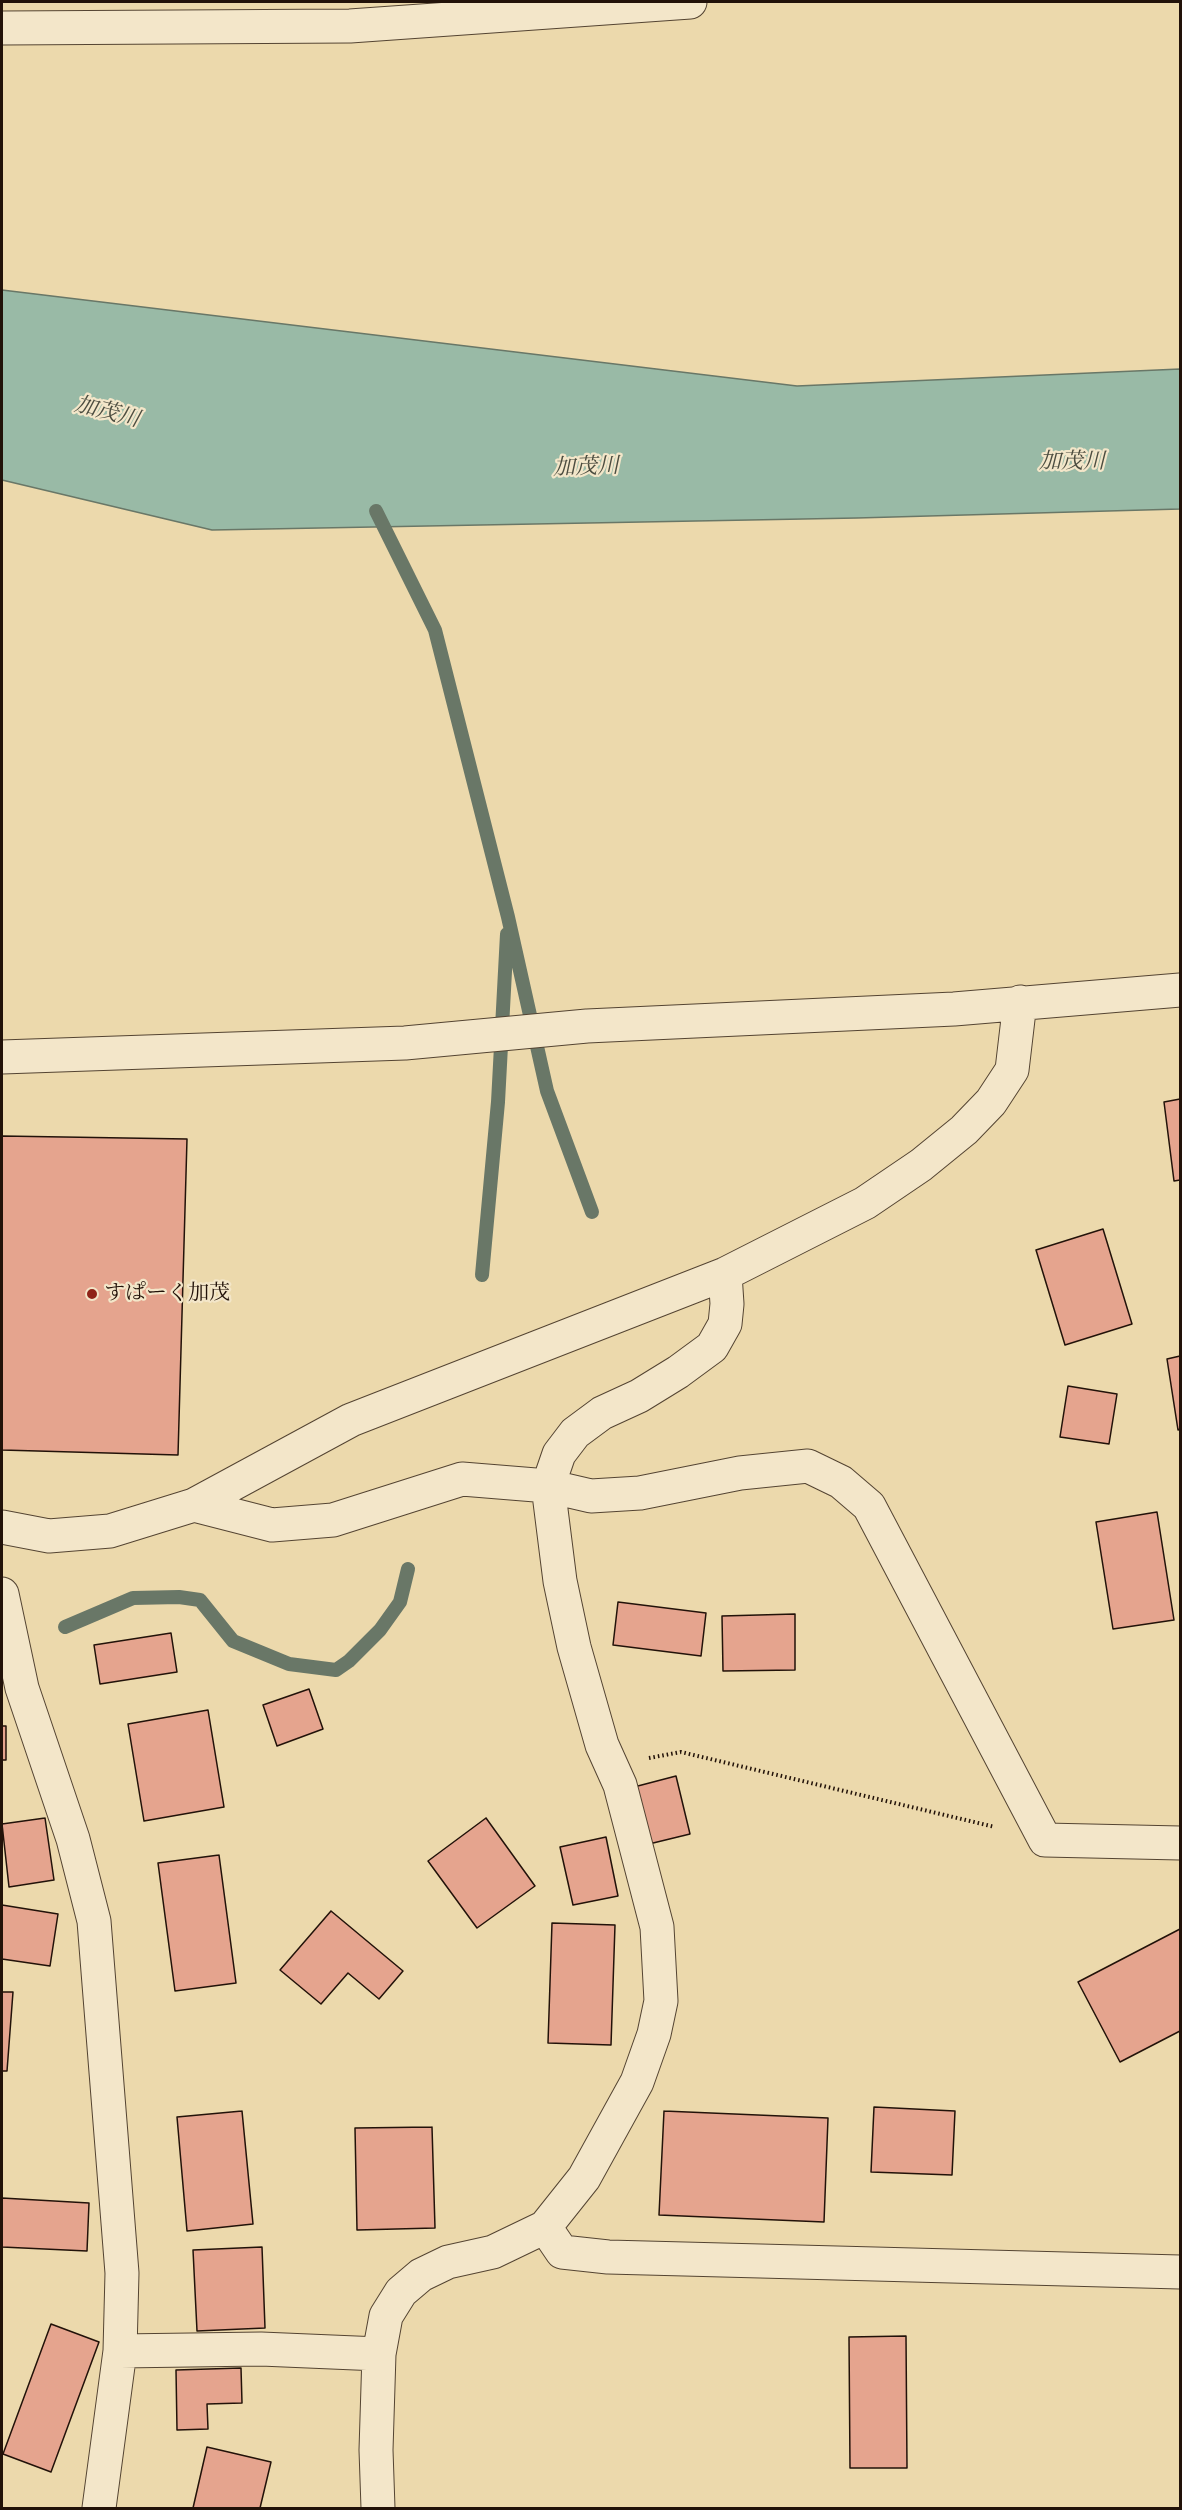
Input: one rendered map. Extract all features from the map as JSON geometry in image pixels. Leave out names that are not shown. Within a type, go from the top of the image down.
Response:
[{"type":"street","points":[[2,28],[350,26],[690,2]]},
{"type":"street","points":[[2,1057],[405,1043],[588,1026],[954,1009],[1180,990]]},
{"type":"street","points":[[2,1527],[49,1536],[110,1532],[194,1505],[351,1420],[725,1274],[865,1203],[921,1165],[964,1130],[991,1102],[1012,1070],[1020,1002]]},
{"type":"street","points":[[378,2508],[376,2450],[379,2354],[386,2316],[401,2292],[420,2275],[448,2262],[493,2252],[545,2227],[584,2178],[637,2082],[654,2034],[661,2001],[657,1926],[612,1767],[574,1647],[560,1581],[548,1486],[559,1454],[575,1433],[602,1413],[639,1396],[678,1372],[712,1347],[725,1324],[727,1304],[725,1274]]},
{"type":"street","points":[[194,1505],[272,1525],[333,1520],[462,1479],[548,1486],[591,1496],[640,1493],[740,1473],[808,1466],[841,1482],[869,1506],[1045,1839],[1180,1843]]},
{"type":"street","points":[[2,1594],[12,1688],[73,1839],[94,1921],[122,2273],[120,2351],[99,2508]]},
{"type":"street","points":[[545,2227],[562,2252],[608,2257],[1179,2276]]},
{"type":"street","points":[[120,2351],[261,2349],[379,2354]]},
{"type":"path","points":[[612,1767],[657,1755],[681,1752],[1045,1839]]},
{"type":"water","name":"加茂川","points":[[2,290],[797,386],[1180,369],[1180,509],[857,518],[212,530],[2,480]]},
{"type":"building","points":[[1180,1099],[1180,1180],[1174,1181],[1164,1102]]},
{"type":"building","name":"すぱーく加茂","points":[[2,1136],[187,1139],[178,1455],[2,1450]]},
{"type":"building","points":[[1103,1229],[1132,1324],[1065,1345],[1036,1250]]},
{"type":"building","points":[[1180,1356],[1180,1429],[1178,1430],[1167,1359]]},
{"type":"building","points":[[1068,1386],[1117,1394],[1109,1444],[1060,1437]]},
{"type":"building","points":[[1157,1512],[1174,1620],[1113,1629],[1096,1522]]},
{"type":"building","points":[[618,1602],[706,1613],[701,1656],[613,1645]]},
{"type":"building","points":[[795,1614],[795,1670],[723,1671],[722,1616]]},
{"type":"building","points":[[171,1633],[177,1672],[100,1684],[94,1645]]},
{"type":"building","points":[[309,1689],[323,1729],[277,1746],[263,1705]]},
{"type":"building","points":[[208,1710],[224,1807],[144,1821],[128,1724]]},
{"type":"building","points":[[2,1726],[6,1726],[6,1760],[2,1760]]},
{"type":"building","points":[[676,1776],[690,1834],[649,1844],[634,1787]]},
{"type":"building","points":[[45,1818],[54,1880],[9,1887],[2,1824]]},
{"type":"building","points":[[486,1818],[535,1886],[477,1928],[428,1861]]},
{"type":"building","points":[[606,1837],[618,1896],[573,1905],[560,1847]]},
{"type":"building","points":[[219,1855],[236,1983],[175,1991],[158,1863]]},
{"type":"building","points":[[2,1905],[58,1914],[50,1966],[2,1959]]},
{"type":"building","points":[[331,1911],[403,1971],[379,1999],[348,1973],[321,2004],[280,1970]]},
{"type":"building","points":[[552,1923],[615,1925],[611,2045],[548,2043]]},
{"type":"building","points":[[1180,1929],[1180,2031],[1120,2062],[1078,1982]]},
{"type":"building","points":[[2,1992],[13,1992],[7,2071],[2,2071]]},
{"type":"building","points":[[874,2107],[955,2111],[952,2175],[871,2172]]},
{"type":"building","points":[[242,2111],[253,2224],[187,2231],[177,2117]]},
{"type":"building","points":[[664,2111],[828,2118],[824,2222],[659,2215]]},
{"type":"building","points":[[432,2127],[435,2228],[357,2230],[355,2128]]},
{"type":"building","points":[[2,2198],[89,2203],[87,2251],[2,2247]]},
{"type":"building","points":[[262,2247],[265,2328],[197,2331],[193,2250]]},
{"type":"building","points":[[51,2324],[99,2342],[51,2472],[3,2454]]},
{"type":"building","points":[[906,2336],[907,2468],[850,2468],[849,2337]]},
{"type":"building","points":[[241,2368],[242,2403],[207,2404],[208,2429],[177,2430],[176,2370]]},
{"type":"building","points":[[207,2447],[271,2462],[260,2508],[193,2508]]},
{"type":"waterway","points":[[376,511],[435,630],[508,917],[547,1091],[592,1212]]},
{"type":"waterway","points":[[482,1275],[498,1102],[507,934]]},
{"type":"waterway","points":[[65,1627],[133,1598],[179,1597],[200,1600],[233,1641],[289,1664],[336,1670],[349,1661],[380,1630],[400,1602],[408,1569]]},
{"type":"place","name":"すぱーく加茂","points":[[92,1294]]}]
